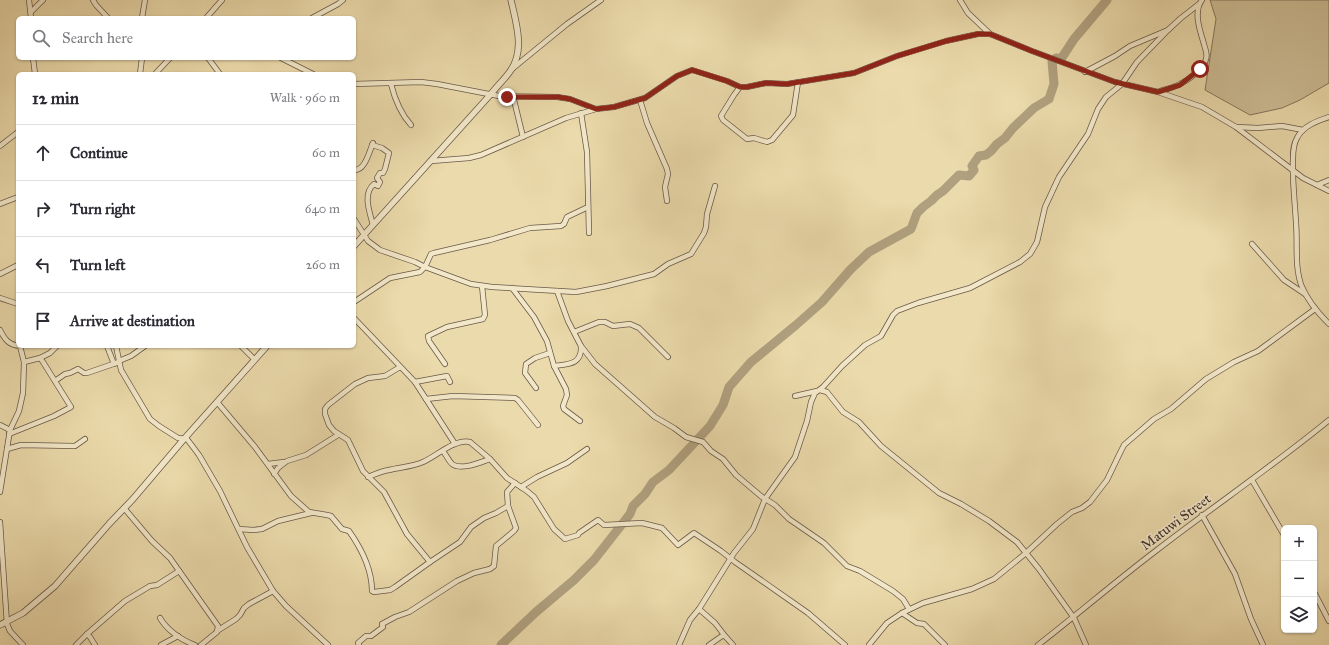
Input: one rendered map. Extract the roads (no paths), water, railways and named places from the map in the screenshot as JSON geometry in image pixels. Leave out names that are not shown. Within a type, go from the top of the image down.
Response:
[{"type":"street","points":[[29,0],[31,16]]},
{"type":"street","points":[[31,12],[43,0]]},
{"type":"street","points":[[94,0],[96,5],[106,16]]},
{"type":"street","points":[[142,16],[145,0]]},
{"type":"street","points":[[207,16],[222,0]]},
{"type":"street","points":[[316,16],[338,4],[342,0]]},
{"type":"street","points":[[511,0],[518,41],[517,55],[511,70]]},
{"type":"street","points":[[356,244],[431,162],[511,70],[567,24],[601,0]]},
{"type":"street","points":[[960,0],[972,18],[990,34],[1085,72],[1122,84],[1158,92],[1202,107],[1236,127],[1303,178],[1329,191]]},
{"type":"street","points":[[679,645],[690,620],[699,609],[731,558],[753,529],[765,499],[795,457],[807,421],[812,398],[815,393],[819,391],[842,366],[865,346],[881,336],[893,315],[897,311],[918,303],[970,288],[1020,262],[1030,254],[1037,242],[1045,207],[1059,177],[1088,134],[1098,109],[1106,97],[1122,84],[1137,62],[1168,30],[1200,2]]},
{"type":"street","points":[[1158,92],[1180,85],[1194,75],[1204,64],[1206,53],[1198,21],[1200,2]]},
{"type":"street","points":[[1085,72],[1130,46],[1168,30]]},
{"type":"street","points":[[431,162],[481,155],[551,124],[581,113],[596,109],[614,107],[640,100],[650,95],[677,76],[692,70],[727,81],[740,87],[766,83],[787,84],[854,73],[897,56],[938,44],[978,34],[990,34]]},
{"type":"street","points":[[32,60],[36,72]]},
{"type":"street","points":[[140,72],[142,60]]},
{"type":"street","points":[[157,72],[168,60]]},
{"type":"street","points":[[210,60],[218,72]]},
{"type":"street","points":[[285,60],[309,72]]},
{"type":"street","points":[[356,84],[421,82],[499,96],[558,97],[570,99],[596,109]]},
{"type":"street","points":[[740,87],[721,116],[723,120],[747,139],[754,138],[767,142],[772,140],[793,115],[798,82]]},
{"type":"street","points":[[391,84],[395,99],[403,117],[411,125]]},
{"type":"street","points":[[512,96],[523,137]]},
{"type":"street","points":[[640,100],[647,123],[668,168],[668,174],[664,187],[667,200]]},
{"type":"street","points":[[581,113],[587,152],[589,233]]},
{"type":"street","points":[[1329,117],[1315,122],[1303,130],[1297,138],[1294,148],[1298,274],[1302,287],[1315,309],[1329,324]]},
{"type":"street","points":[[1236,127],[1258,128],[1282,126],[1303,130]]},
{"type":"street","points":[[0,146],[16,134]]},
{"type":"street","points":[[356,170],[362,168],[373,144],[389,153],[385,169],[377,178],[380,182],[378,186],[374,184],[372,186],[368,197],[374,225]]},
{"type":"street","points":[[1317,185],[1329,180]]},
{"type":"street","points":[[356,222],[372,245],[380,250],[471,284],[557,291],[580,291],[654,274],[668,264],[691,254],[704,233],[706,227],[706,214],[715,186]]},
{"type":"street","points":[[0,204],[16,198]]},
{"type":"street","points":[[356,301],[390,278],[420,272],[425,267],[431,254],[490,240],[530,228],[561,226],[564,224],[567,217],[588,207]]},
{"type":"street","points":[[1252,244],[1284,280],[1307,295]]},
{"type":"street","points":[[0,274],[16,266]]},
{"type":"street","points":[[445,364],[429,341],[428,336],[444,328],[483,319],[485,315],[482,286]]},
{"type":"street","points":[[512,288],[530,311],[544,333],[554,366],[566,389],[567,395],[563,404],[564,409],[580,421]]},
{"type":"street","points":[[557,291],[568,320],[581,346],[595,364],[655,417],[686,437],[703,442],[710,451],[723,459],[736,475],[765,499],[775,505],[789,519],[824,543],[849,568],[860,571],[878,581],[898,595],[909,609]]},
{"type":"street","points":[[0,298],[16,303]]},
{"type":"street","points":[[869,645],[887,622],[909,609],[930,601],[972,589],[988,582],[1026,553],[1072,512],[1082,508],[1090,502],[1107,480],[1124,445],[1154,419],[1171,409],[1206,379],[1234,362],[1258,351],[1315,309]]},
{"type":"street","points":[[356,320],[414,382],[455,444]]},
{"type":"street","points":[[574,332],[599,322],[605,322],[613,326],[630,324],[639,328],[668,357]]},
{"type":"street","points":[[1,334],[10,344],[16,346]]},
{"type":"street","points":[[554,366],[573,363],[580,356],[581,346]]},
{"type":"street","points":[[0,490],[9,432],[18,411],[23,393],[24,362],[20,348]]},
{"type":"street","points":[[24,362],[40,358],[50,353],[55,348]]},
{"type":"street","points":[[108,348],[150,419],[178,438],[188,441],[199,455],[239,529],[247,547],[273,591],[286,606],[328,645]]},
{"type":"street","points":[[116,348],[117,362]]},
{"type":"street","points":[[55,381],[65,374],[70,374],[78,369],[84,374],[117,362],[131,356],[142,348]]},
{"type":"street","points":[[244,348],[254,360]]},
{"type":"street","points":[[0,625],[23,613],[55,586],[265,348]]},
{"type":"street","points":[[536,388],[525,373],[526,364],[535,358],[550,353]]},
{"type":"street","points":[[9,432],[54,416],[71,407],[40,358]]},
{"type":"street","points":[[400,367],[385,376],[368,378],[355,384],[328,405],[325,409],[326,419],[334,432],[348,440],[359,464],[368,477],[384,492],[407,534],[430,562]]},
{"type":"street","points":[[414,382],[447,376],[450,382]]},
{"type":"street","points":[[796,396],[819,391],[826,392],[843,412],[859,422],[881,446],[939,493],[989,521],[1017,542],[1046,578],[1074,618],[1086,645]]},
{"type":"street","points":[[426,399],[453,396],[515,398],[538,424]]},
{"type":"street","points":[[217,402],[255,447],[291,496],[313,513]]},
{"type":"street","name":"Matuwi Street","points":[[1038,645],[1074,618],[1149,556],[1202,515],[1295,448],[1329,420]]},
{"type":"street","points":[[0,425],[9,432]]},
{"type":"street","points":[[268,464],[275,464],[306,455],[338,435]]},
{"type":"street","points":[[7,449],[21,445],[75,446],[86,439]]},
{"type":"street","points":[[368,477],[388,470],[422,463],[455,444],[470,442],[515,483],[534,497],[554,529],[565,539],[578,535],[579,532],[598,520],[604,524],[642,523],[662,528],[678,545],[694,533],[712,544],[808,613],[844,645]]},
{"type":"street","points":[[521,487],[546,472],[567,463],[587,449]]},
{"type":"street","points":[[443,451],[450,461],[456,466],[467,466],[490,459]]},
{"type":"street","points":[[0,456],[6,455]]},
{"type":"street","points":[[274,474],[278,468],[287,461]]},
{"type":"street","points":[[1252,480],[1281,530]]},
{"type":"street","points":[[359,645],[358,643],[366,636],[371,636],[383,627],[382,624],[409,612],[457,581],[474,573],[490,569],[494,566],[496,546],[516,528],[508,506],[507,492],[515,483]]},
{"type":"street","points":[[239,529],[257,530],[278,521],[305,513],[331,516],[342,529],[349,531],[362,552],[372,585],[372,591],[374,592],[390,590],[395,587],[460,542],[466,531],[478,522],[508,506]]},
{"type":"street","points":[[124,508],[152,541],[170,558],[218,626],[217,632]]},
{"type":"street","points":[[1202,515],[1235,574],[1251,619],[1263,645]]},
{"type":"street","points":[[0,522],[6,622],[10,631],[23,645]]},
{"type":"street","points":[[76,645],[86,634],[125,601],[150,586],[157,585],[178,571]]},
{"type":"street","points":[[201,645],[236,619],[249,604],[273,591]]},
{"type":"street","points":[[1317,597],[1329,621]]},
{"type":"street","points":[[699,609],[716,623],[733,645]]},
{"type":"street","points":[[902,613],[917,623],[924,624],[945,645]]},
{"type":"street","points":[[160,618],[164,625],[178,636],[195,645]]},
{"type":"street","points":[[86,634],[90,637],[94,645]]},
{"type":"street","points":[[161,645],[178,636]]},
{"type":"street","points":[[709,645],[720,636],[725,636]]},
{"type":"waterway","points":[[1056,58],[1061,59],[1074,39],[1107,0]]},
{"type":"waterway","points":[[501,645],[536,612],[574,580],[594,560],[630,514],[633,506],[645,494],[653,482],[669,470],[710,426],[723,405],[729,387],[751,362],[822,302],[850,270],[869,252],[911,229],[917,213],[923,207],[943,191],[959,175],[969,176],[974,170],[972,166],[979,156],[986,155],[991,151],[1034,108],[1049,99],[1054,84],[1052,61]]}]
